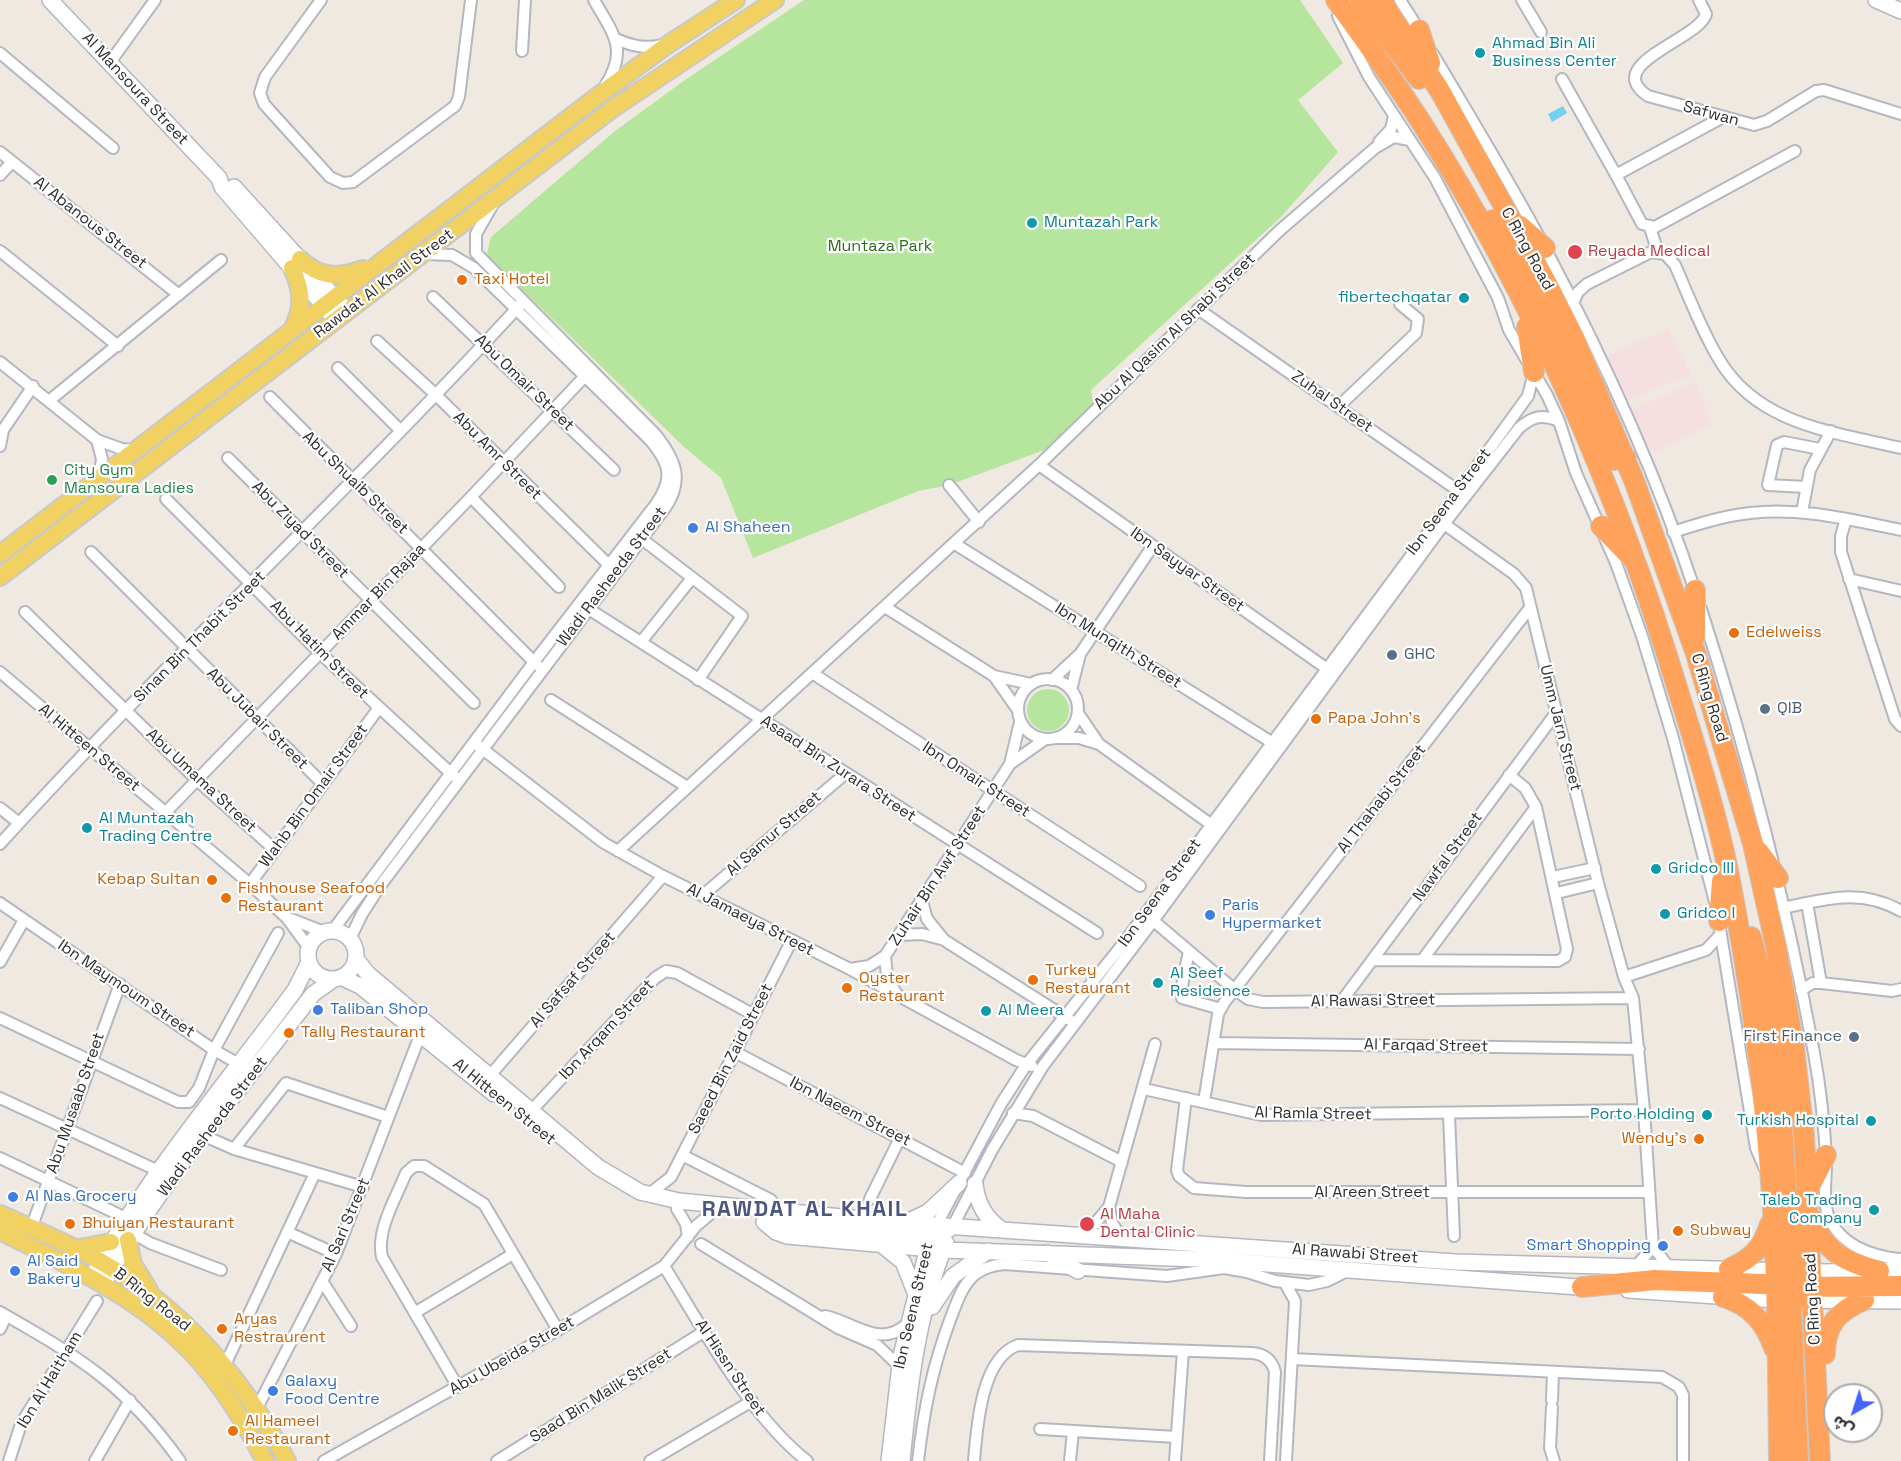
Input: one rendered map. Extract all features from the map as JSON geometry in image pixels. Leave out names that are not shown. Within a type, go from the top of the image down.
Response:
[{"type":"highway","name":"C Ring Road","points":[[1336,0],[1420,121],[1463,193],[1522,304],[1566,393],[1613,505],[1635,561],[1676,681],[1726,862],[1760,1066],[1773,1212],[1793,1286],[1818,1401],[1820,1461]]},
{"type":"highway","points":[[1360,0],[1461,133]]},
{"type":"highway","name":"C Ring Road","points":[[1380,0],[1440,91],[1461,133],[1547,284],[1626,458],[1696,654],[1753,844],[1776,947],[1794,1047],[1807,1198],[1778,1363],[1779,1461]]},
{"type":"highway","points":[[1419,30],[1440,91]]},
{"type":"highway","points":[[1420,121],[1475,191],[1513,254],[1569,365],[1608,456],[1615,460],[1626,458]]},
{"type":"highway","points":[[1510,218],[1545,248]]},
{"type":"highway","points":[[1522,304],[1534,372]]},
{"type":"highway","points":[[1585,366],[1587,331]]},
{"type":"highway","points":[[1613,505],[1624,504],[1631,510],[1692,680],[1724,745]]},
{"type":"highway","points":[[1601,526],[1635,561]]},
{"type":"highway","points":[[1695,590],[1696,654]]},
{"type":"highway","points":[[1753,844],[1778,878]]},
{"type":"highway","points":[[1720,927],[1726,862]]},
{"type":"highway","points":[[1726,862],[1754,946],[1771,1034],[1784,1137],[1793,1286],[1798,1461]]},
{"type":"highway","points":[[1794,1047],[1796,999],[1801,990]]},
{"type":"highway","points":[[1752,1119],[1760,1066]]},
{"type":"highway","points":[[1826,1155],[1807,1198],[1816,1227],[1832,1251],[1849,1263],[1879,1271]]},
{"type":"highway","points":[[1729,1269],[1749,1259],[1759,1250],[1773,1212]]},
{"type":"highway","points":[[1582,1287],[1655,1280],[1793,1286],[1901,1286]]},
{"type":"highway","points":[[1723,1297],[1746,1307],[1763,1323],[1772,1341],[1778,1363]]},
{"type":"highway","points":[[1818,1401],[1824,1381],[1828,1330],[1842,1311],[1864,1300]]},
{"type":"main road","name":"Rawdat Al Khail Street","points":[[0,554],[599,95],[670,43],[736,0]]},
{"type":"main road","name":"Rawdat Al Khail Street","points":[[0,576],[341,315],[496,200],[612,109],[775,0]]},
{"type":"main road","points":[[296,263],[332,277],[347,275],[378,263]]},
{"type":"main road","points":[[293,328],[302,300],[296,263]]},
{"type":"main road","name":"B Ring Road","points":[[0,1214],[106,1265],[153,1296],[185,1323],[225,1365],[257,1408],[287,1461]]},
{"type":"main road","points":[[127,1226],[133,1264],[153,1296]]},
{"type":"main road","name":"B Ring Road","points":[[0,1231],[97,1281],[140,1308],[190,1350],[230,1402],[265,1461]]},
{"type":"main road","points":[[74,1249],[111,1242]]},
{"type":"street","name":"Al Mansoura Street","points":[[50,0],[219,178],[222,187],[296,263],[341,315]]},
{"type":"street","points":[[111,62],[154,0]]},
{"type":"street","points":[[321,0],[265,77],[260,93],[264,104],[330,177],[343,183],[353,182],[455,106],[459,97],[471,0]]},
{"type":"street","points":[[522,51],[525,0]]},
{"type":"street","points":[[594,0],[616,39],[619,55],[617,66],[599,95]]},
{"type":"street","name":"C Ring Road","points":[[1330,0],[1360,61],[1435,178],[1498,298],[1509,330],[1559,421],[1576,473],[1601,526],[1642,636],[1673,738],[1720,927],[1756,1148],[1770,1179]]},
{"type":"street","points":[[1522,0],[1541,32]]},
{"type":"street","name":"Safwan","points":[[1699,0],[1706,14],[1700,26],[1647,58],[1638,67],[1636,79],[1642,92],[1648,96],[1755,125],[1816,91],[1824,90],[1901,114]]},
{"type":"street","points":[[1876,0],[1901,11]]},
{"type":"street","name":"C Ring Road","points":[[1402,1],[1545,248],[1587,331],[1653,476],[1695,590],[1729,699],[1778,878],[1815,1058],[1826,1155],[1825,1200],[1828,1215],[1836,1228],[1859,1249],[1882,1258],[1901,1259]]},
{"type":"street","points":[[616,39],[630,46],[647,48],[670,43]]},
{"type":"street","points":[[0,53],[112,148]]},
{"type":"street","points":[[1562,79],[1642,224],[1650,228],[1658,252]]},
{"type":"street","points":[[1375,148],[1391,129],[1394,116]]},
{"type":"street","points":[[1616,175],[1723,117]]},
{"type":"street","points":[[1375,148],[1394,137],[1410,140]]},
{"type":"street","name":"Abu Al Qasim Al Shabi Street","points":[[618,851],[956,544],[1279,231],[1375,148]]},
{"type":"street","name":"Al Abanous Street","points":[[0,152],[179,295]]},
{"type":"street","points":[[1650,228],[1795,152]]},
{"type":"street","points":[[0,175],[12,162]]},
{"type":"street","name":"Wadi Rasheeda Street","points":[[496,200],[476,234],[476,253],[519,306]]},
{"type":"street","points":[[0,251],[118,346]]},
{"type":"street","points":[[1573,303],[1578,292],[1587,284],[1651,252],[1658,252],[1671,259],[1718,359],[1736,383],[1759,404],[1779,416],[1901,448]]},
{"type":"street","name":"Wadi Rasheeda Street","points":[[350,939],[370,900],[454,777],[638,536],[668,484],[666,464],[650,440],[519,306],[459,257],[424,254]]},
{"type":"street","points":[[50,400],[221,260]]},
{"type":"street","points":[[1561,281],[1573,285],[1587,284]]},
{"type":"street","name":"Abu Omair Street","points":[[433,297],[483,342],[614,470]]},
{"type":"street","points":[[1339,406],[1416,333],[1418,319],[1400,304]]},
{"type":"street","name":"Sinan Bin Thabit Street","points":[[0,843],[187,648],[303,533],[519,306]]},
{"type":"street","name":"Zuhal Street","points":[[1198,309],[1462,493]]},
{"type":"street","name":"Abu Amr Street","points":[[377,341],[434,393],[612,569]]},
{"type":"street","points":[[0,362],[98,440],[109,446],[135,450]]},
{"type":"street","points":[[338,368],[400,430]]},
{"type":"street","name":"Ibn Seena Street","points":[[902,1461],[910,1390],[915,1292],[931,1237],[966,1180],[1013,1113],[1070,1020],[1144,913],[1215,827],[1462,493],[1528,396],[1534,372]]},
{"type":"street","name":"Ammar Bin Rajaa","points":[[165,813],[471,497],[587,373]]},
{"type":"street","points":[[0,446],[3,430],[34,387]]},
{"type":"street","name":"Abu Shuaib Street","points":[[270,398],[538,666]]},
{"type":"street","name":"Ibn Seena Street","points":[[1462,493],[1527,420],[1542,416],[1559,421]]},
{"type":"street","points":[[1802,512],[1806,487],[1820,449],[1831,431]]},
{"type":"street","points":[[98,440],[102,459],[99,477]]},
{"type":"street","points":[[1806,487],[1768,484],[1777,445],[1784,442],[1820,449]]},
{"type":"street","name":"Abu Ziyad Street","points":[[228,458],[474,703]]},
{"type":"street","name":"Ibn Sayyar Street","points":[[1039,465],[1330,671]]},
{"type":"street","points":[[949,485],[979,522]]},
{"type":"street","points":[[471,497],[559,586]]},
{"type":"street","name":"Abu Hatim Street","points":[[166,499],[378,709],[454,777]]},
{"type":"street","points":[[1673,532],[1747,513],[1802,512],[1901,531]]},
{"type":"street","points":[[1846,519],[1840,545],[1849,579],[1895,719],[1901,726]]},
{"type":"street","name":"Umm Jarn Street","points":[[1441,521],[1514,574],[1526,588],[1598,883],[1624,977],[1633,998],[1644,1110],[1653,1247]]},
{"type":"street","points":[[638,536],[740,613],[742,618],[698,680]]},
{"type":"street","name":"Ibn Munqith Street","points":[[956,544],[1276,745]]},
{"type":"street","points":[[885,608],[994,676],[1032,684],[1052,680],[1080,654],[1152,547]]},
{"type":"street","name":"Abu Jubair Street","points":[[91,552],[322,783]]},
{"type":"street","points":[[641,642],[692,578]]},
{"type":"street","points":[[1849,579],[1901,591]]},
{"type":"street","name":"Asaad Bin Zurara Street","points":[[584,606],[1097,933]]},
{"type":"street","name":"Al Thahabi Street","points":[[1235,990],[1530,609]]},
{"type":"street","name":"Abu Umama Street","points":[[25,612],[197,780],[274,849]]},
{"type":"street","points":[[1071,690],[1080,654]]},
{"type":"street","name":"Al Hitteen Street","points":[[0,672],[250,884],[287,918],[309,955]]},
{"type":"street","name":"Ibn Omair Street","points":[[813,673],[1140,886]]},
{"type":"street","points":[[994,676],[1017,709],[1020,722],[1031,735],[1044,740],[1079,738],[1099,744],[1215,827]]},
{"type":"street","points":[[1052,680],[1071,690],[1077,703],[1078,713],[1099,744]]},
{"type":"street","points":[[1017,709],[1020,697],[1032,684]]},
{"type":"street","points":[[551,700],[687,787]]},
{"type":"street","name":"Wahb Bin Omair Street","points":[[250,884],[378,709]]},
{"type":"street","points":[[1058,738],[1070,730],[1078,713]]},
{"type":"street","name":"Nawfal Street","points":[[1341,1002],[1556,714]]},
{"type":"street","name":"Zuhair Bin Awf Street","points":[[850,969],[869,966],[885,956],[900,935],[1010,764],[1020,722]]},
{"type":"street","name":"Zuhair Bin Awf Street","points":[[1010,764],[1044,740]]},
{"type":"street","name":"Al Jamaeya Street","points":[[477,745],[587,831],[618,851],[791,942],[850,969],[1026,1065],[1043,1066]]},
{"type":"street","name":"Al Samur Street","points":[[704,895],[845,774]]},
{"type":"street","points":[[1372,960],[1558,961],[1565,957],[1567,949],[1557,893],[1536,807],[1525,788],[1509,775]]},
{"type":"street","name":"Wadi Rasheeda Street","points":[[329,931],[454,777]]},
{"type":"street","points":[[1423,959],[1536,807]]},
{"type":"street","points":[[0,808],[19,823]]},
{"type":"street","name":"Ibn Seena Street","points":[[889,1461],[899,1366],[948,1237],[966,1180],[1001,1104],[1026,1065],[1070,1020],[1153,921],[1215,827]]},
{"type":"street","points":[[1553,877],[1595,868]]},
{"type":"street","name":"Al Safsaf Street","points":[[486,1081],[663,876]]},
{"type":"street","points":[[1557,893],[1598,883]]},
{"type":"street","points":[[1783,908],[1853,895],[1874,898],[1901,911]]},
{"type":"street","points":[[922,901],[927,919],[944,940]]},
{"type":"street","name":"Ibn Maymoum Street","points":[[0,903],[214,1050],[247,1068]]},
{"type":"street","points":[[1807,903],[1821,983]]},
{"type":"street","name":"Al Rawasi Street","points":[[1144,913],[1235,990],[1248,999],[1263,1002],[1633,998]]},
{"type":"street","name":"Al Hitteen Street","points":[[287,918],[329,931]]},
{"type":"street","points":[[0,962],[24,920]]},
{"type":"street","points":[[1624,977],[1706,950],[1720,927]]},
{"type":"street","points":[[329,931],[350,939],[355,947],[356,959],[352,968],[337,978],[316,973],[309,955],[313,939],[329,931]]},
{"type":"street","name":"Wadi Rasheeda Street","points":[[91,1060],[178,1102],[189,1102],[194,1097],[214,1050],[278,933]]},
{"type":"street","points":[[900,935],[922,934],[944,940],[1070,1020]]},
{"type":"street","name":"Saeed Bin Zaid Street","points":[[648,1195],[671,1177],[791,942]]},
{"type":"street","points":[[1706,950],[1726,959]]},
{"type":"street","points":[[1189,951],[1181,991],[1182,998],[1221,1009]]},
{"type":"street","name":"Wadi Rasheeda Street","points":[[247,1068],[295,990],[309,955]]},
{"type":"street","name":"Zuhair Bin Awf Street","points":[[885,956],[887,976],[897,994]]},
{"type":"street","name":"Al Hitteen Street","points":[[356,959],[368,974],[423,1028],[615,1189],[643,1203],[678,1205]]},
{"type":"street","name":"Ibn Arqam Street","points":[[531,1111],[655,978],[666,971],[677,973],[754,1015]]},
{"type":"street","name":"Wadi Rasheeda Street","points":[[106,1265],[111,1242],[127,1226],[167,1175],[247,1068],[313,994],[337,978]]},
{"type":"street","name":"Al Hitteen Street","points":[[337,978],[360,986],[423,1028]]},
{"type":"street","points":[[1801,990],[1810,984],[1821,983],[1892,991],[1901,989]]},
{"type":"street","name":"Abu Musaab Street","points":[[33,1223],[120,984]]},
{"type":"street","points":[[1204,1102],[1221,1009],[1235,990]]},
{"type":"street","points":[[0,1018],[91,1060]]},
{"type":"street","name":"Al Sari Street","points":[[257,1408],[336,1254],[423,1028]]},
{"type":"street","name":"Al Farqad Street","points":[[1214,1043],[1639,1048]]},
{"type":"street","points":[[1085,1235],[1109,1207],[1155,1044]]},
{"type":"street","name":"Ibn Naeem Street","points":[[735,1052],[900,1138],[966,1180]]},
{"type":"street","name":"Al Hitteen Street","points":[[486,1081],[531,1111],[612,1177],[648,1195]]},
{"type":"street","points":[[234,1149],[286,1083],[388,1117]]},
{"type":"street","name":"Al Ramla Street","points":[[1144,1089],[1261,1115],[1644,1110]]},
{"type":"street","points":[[0,1098],[167,1175]]},
{"type":"street","name":"Al Areen Street","points":[[1186,1098],[1177,1170],[1183,1182],[1194,1188],[1246,1192],[1453,1194],[1649,1192]]},
{"type":"street","points":[[1013,1113],[1034,1116],[1122,1162]]},
{"type":"street","points":[[1449,1114],[1454,1236]]},
{"type":"street","points":[[198,1133],[234,1149],[363,1186]]},
{"type":"street","points":[[870,1199],[900,1138]]},
{"type":"street","points":[[682,1155],[771,1200]]},
{"type":"street","points":[[0,1158],[49,1180],[127,1226],[150,1243],[221,1270]]},
{"type":"street","points":[[458,1387],[382,1257],[379,1245],[406,1173],[414,1167],[424,1166],[435,1171],[484,1204],[558,1330]]},
{"type":"street","points":[[225,1365],[315,1173]]},
{"type":"street","points":[[671,1177],[688,1237]]},
{"type":"street","points":[[903,1223],[928,1212],[966,1180],[984,1213],[1001,1229]]},
{"type":"street","name":"Al Rawabi Street","points":[[648,1195],[709,1215],[764,1222],[776,1232],[788,1236],[881,1244],[1001,1229],[1455,1262],[1729,1269],[1793,1286]]},
{"type":"street","name":"Al Rawabi Street","points":[[678,1205],[903,1223]]},
{"type":"street","points":[[1109,1207],[1112,1223],[1121,1237]]},
{"type":"street","name":"Abu Ubeida Street","points":[[324,1461],[558,1330],[664,1266],[709,1215]]},
{"type":"street","points":[[764,1222],[931,1237]]},
{"type":"street","points":[[903,1223],[931,1237]]},
{"type":"street","name":"Wadi Rasheeda Street","points":[[97,1281],[127,1226]]},
{"type":"street","points":[[287,1232],[336,1254]]},
{"type":"street","points":[[948,1237],[1017,1238],[1063,1233]]},
{"type":"street","name":"Al Rawabi Street","points":[[931,1237],[948,1237],[990,1251],[1044,1251],[1200,1259],[1723,1297],[1793,1286]]},
{"type":"street","points":[[701,1244],[838,1328],[883,1349],[899,1366]]},
{"type":"street","points":[[881,1244],[903,1262],[915,1292]]},
{"type":"street","points":[[1636,1266],[1653,1247],[1668,1267]]},
{"type":"street","points":[[820,1315],[880,1335],[895,1333],[915,1323],[953,1276],[990,1251]]},
{"type":"street","points":[[1044,1251],[1078,1271]]},
{"type":"street","points":[[416,1312],[513,1254]]},
{"type":"street","name":"Al Rawabi Street","points":[[972,1276],[987,1268],[1004,1264],[1167,1276],[1224,1268],[1285,1283],[1309,1285],[1327,1281],[1349,1270]]},
{"type":"street","name":"Al Hissn Street","points":[[664,1266],[752,1401],[780,1437],[807,1461]]},
{"type":"street","points":[[1793,1286],[1879,1271],[1901,1270]]},
{"type":"street","name":"Ibn Seena Street","points":[[918,1461],[924,1408],[931,1373],[957,1302],[972,1276]]},
{"type":"street","points":[[322,1281],[351,1326]]},
{"type":"street","points":[[1285,1283],[1295,1301],[1286,1461]]},
{"type":"street","points":[[1295,1301],[1309,1285]]},
{"type":"street","points":[[1793,1286],[1864,1300],[1901,1301]]},
{"type":"street","name":"Ibn Al Haitham","points":[[9,1461],[21,1424],[97,1302]]},
{"type":"street","points":[[0,1329],[3,1314],[67,1350],[109,1380],[158,1430],[180,1461]]},
{"type":"street","name":"Saad Bin Malik Street","points":[[497,1461],[705,1331]]},
{"type":"street","points":[[974,1461],[984,1395],[994,1365],[1008,1348],[1029,1345],[1258,1353],[1269,1360],[1275,1372],[1270,1461]]},
{"type":"street","points":[[1175,1461],[1182,1351]]},
{"type":"street","points":[[1292,1359],[1652,1375],[1671,1381],[1679,1387],[1684,1402],[1683,1461]]},
{"type":"street","points":[[1553,1372],[1550,1448],[1554,1461]]},
{"type":"street","points":[[95,1461],[130,1400]]},
{"type":"street","points":[[650,1461],[752,1401]]},
{"type":"street","points":[[1040,1429],[1176,1437]]},
{"type":"street","points":[[1070,1461],[1073,1431]]},
{"type":"shaded area","points":[[1668,329],[1691,374],[1627,401],[1607,356]]},
{"type":"shaded area","points":[[1695,382],[1713,425],[1653,452],[1643,443],[1630,410]]},
{"type":"green space","name":"Muntaza Park","points":[[804,0],[1300,0],[1343,63],[1298,100],[1338,152],[1281,217],[1091,390],[1093,405],[1050,448],[949,485],[918,491],[753,558],[721,478],[683,446],[500,268],[495,268],[487,254],[491,237],[615,131],[685,80]]},
{"type":"green space","points":[[1048,689],[1063,695],[1069,710],[1063,725],[1048,731],[1033,725],[1027,710],[1033,695]]},
{"type":"water","points":[[1563,106],[1567,113],[1552,122],[1548,114]]},
{"type":"place","name":"Ahmad Bin Ali Business Center","points":[[1480,53]]},
{"type":"place","name":"Muntazah Park","points":[[1032,223]]},
{"type":"place","name":"Reyada Medical","points":[[1575,252]]},
{"type":"place","name":"Taxi Hotel","points":[[462,280]]},
{"type":"place","name":"fibertechqatar","points":[[1464,298]]},
{"type":"place","name":"City Gym Mansoura Ladies","points":[[52,480]]},
{"type":"place","name":"Al Shaheen","points":[[693,528]]},
{"type":"place","name":"Edelweiss","points":[[1734,633]]},
{"type":"place","name":"GHC","points":[[1392,655]]},
{"type":"place","name":"QIB","points":[[1765,709]]},
{"type":"place","name":"Papa John's","points":[[1316,719]]},
{"type":"place","name":"Al Muntazah Trading Centre","points":[[87,828]]},
{"type":"place","name":"Gridco III","points":[[1656,869]]},
{"type":"place","name":"Kebap Sultan","points":[[212,880]]},
{"type":"place","name":"Fishhouse Seafood Restaurant","points":[[226,898]]},
{"type":"place","name":"Gridco I","points":[[1665,914]]},
{"type":"place","name":"Paris Hypermarket","points":[[1210,915]]},
{"type":"place","name":"Turkey Restaurant","points":[[1033,980]]},
{"type":"place","name":"Al Seef Residence","points":[[1158,983]]},
{"type":"place","name":"Oyster Restaurant","points":[[847,988]]},
{"type":"place","name":"Taliban Shop","points":[[318,1010]]},
{"type":"place","name":"Al Meera","points":[[986,1011]]},
{"type":"place","name":"Tally Restaurant","points":[[289,1033]]},
{"type":"place","name":"First Finance","points":[[1854,1037]]},
{"type":"place","name":"Porto Holding","points":[[1707,1115]]},
{"type":"place","name":"Turkish Hospital","points":[[1871,1121]]},
{"type":"place","name":"Wendy's","points":[[1699,1139]]},
{"type":"place","name":"Al Nas Grocery","points":[[13,1197]]},
{"type":"place","name":"Taleb Trading Company","points":[[1874,1210]]},
{"type":"place","name":"Bhuiyan Restaurant","points":[[70,1224]]},
{"type":"place","name":"Al Maha Dental Clinic","points":[[1087,1224]]},
{"type":"place","name":"Subway","points":[[1678,1231]]},
{"type":"place","name":"Smart Shopping","points":[[1663,1246]]},
{"type":"place","name":"Al Said Bakery","points":[[15,1271]]},
{"type":"place","name":"Aryas Restraurent","points":[[222,1329]]},
{"type":"place","name":"Galaxy Food Centre","points":[[273,1391]]},
{"type":"place","name":"Al Hameel Restaurant","points":[[233,1431]]},
{"type":"district","name":"RAWDAT AL KHAIL","points":[[805,1210]]}]
